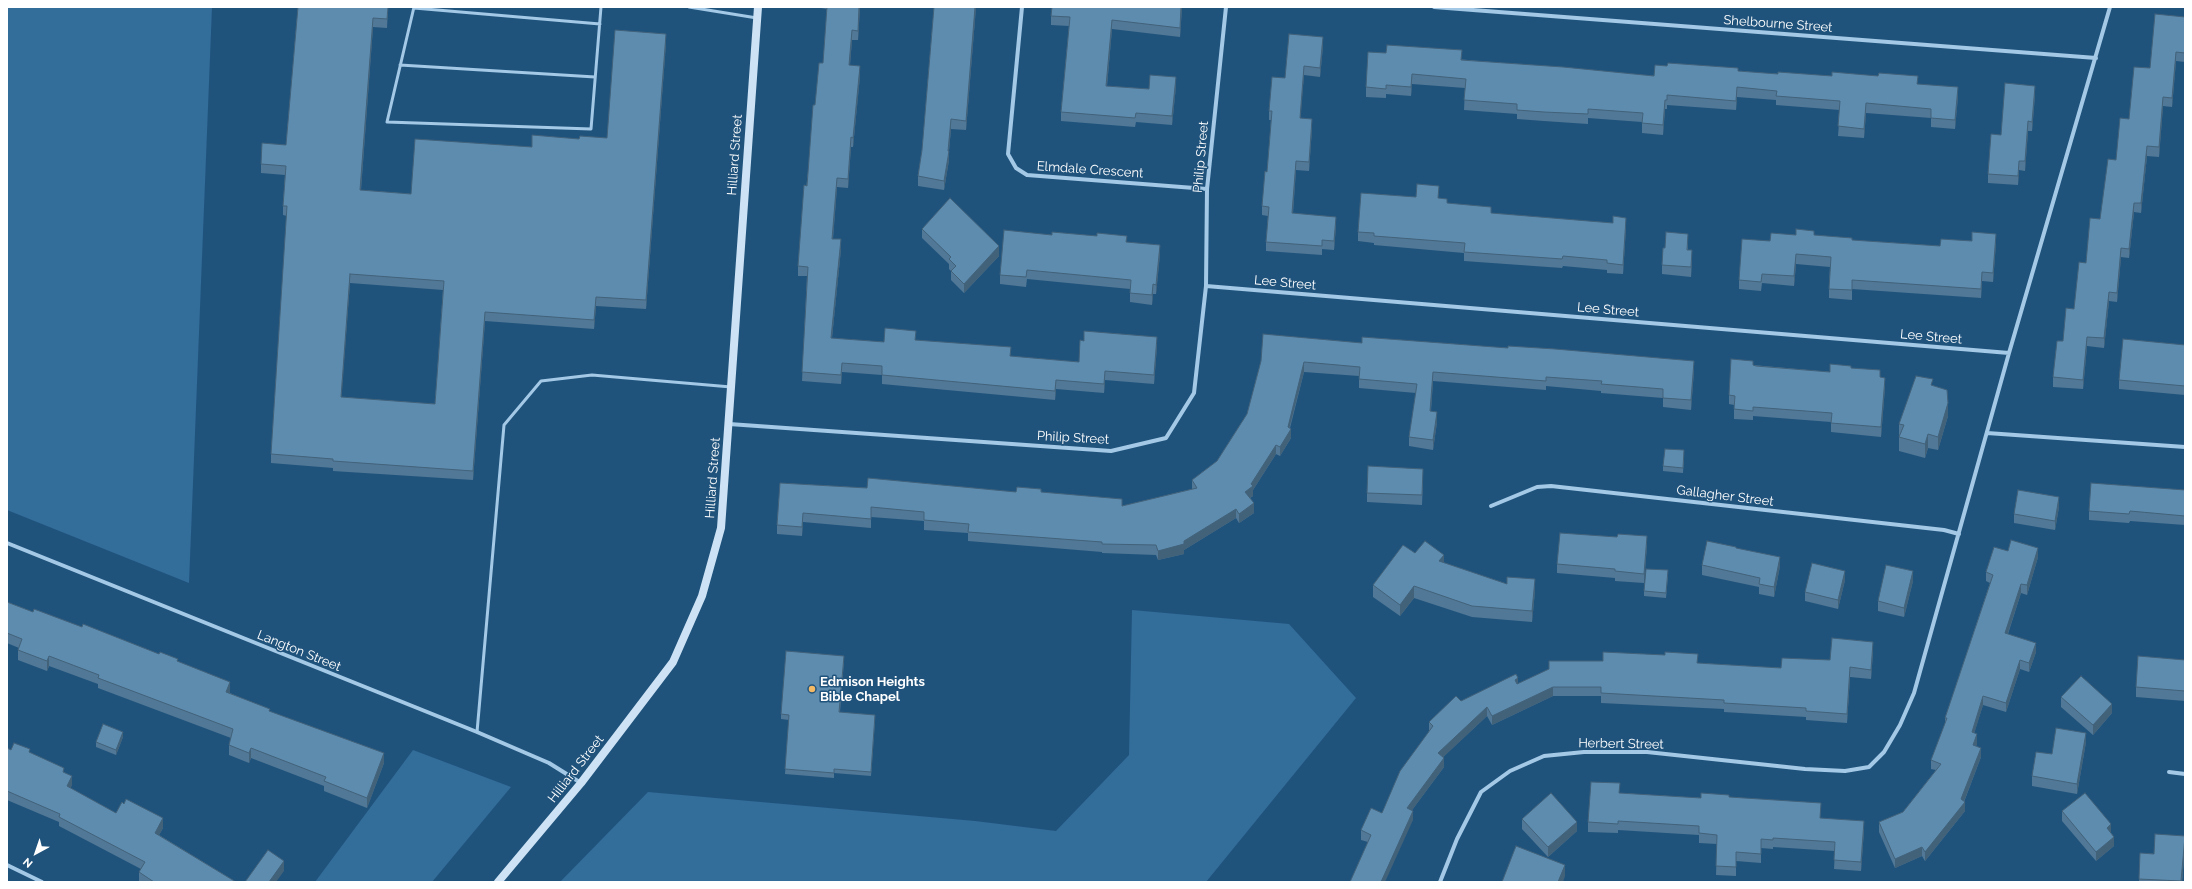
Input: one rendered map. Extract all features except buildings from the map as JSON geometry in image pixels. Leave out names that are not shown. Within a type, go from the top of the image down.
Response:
[{"type":"street","name":"Hilliard Street","points":[[498,882],[581,783],[673,662],[702,596],[721,528],[758,7]]},
{"type":"street","name":"Elmdale Crescent","points":[[1022,7],[1008,154],[1016,168],[1027,175],[1207,189]]},
{"type":"street","name":"Philip Street","points":[[729,424],[1111,451],[1166,438],[1194,393],[1206,286],[1207,189],[1226,7]]},
{"type":"street","name":"Shelbourne Street","points":[[1434,7],[2096,58]]},
{"type":"street","points":[[1959,534],[2009,353],[2110,7]]},
{"type":"street","name":"Lee Street","points":[[1206,286],[2009,353]]},
{"type":"street","points":[[1987,433],[2185,447]]},
{"type":"street","name":"Gallagher Street","points":[[1491,506],[1537,487],[1551,486],[1944,530],[1959,534]]},
{"type":"street","name":"Herbert Street","points":[[1440,882],[1457,839],[1481,792],[1510,771],[1544,756],[1584,752],[1647,752],[1805,770],[1845,772],[1869,767],[1884,752],[1900,725],[1914,693],[1959,534]]},
{"type":"street","name":"Langton Street","points":[[7,543],[549,762],[581,783]]},
{"type":"street","points":[[2169,772],[2185,774]]},
{"type":"street","points":[[7,865],[42,882]]},
{"type":"lane","points":[[600,24],[414,7],[387,122],[591,129],[600,24],[601,7]]},
{"type":"lane","points":[[689,7],[757,18]]},
{"type":"lane","points":[[400,65],[595,77]]},
{"type":"lane","points":[[477,732],[504,425],[541,381],[592,376],[732,387]]},
{"type":"shaded area","points":[[7,7],[212,7],[189,583],[7,510]]},
{"type":"shaded area","points":[[1132,610],[1289,624],[1356,698],[1206,882],[560,882],[648,792],[975,821],[1056,831],[1129,755]]},
{"type":"shaded area","points":[[413,750],[511,787],[432,882],[315,882]]},
{"type":"place","name":"Edmison Heights Bible Chapel","points":[[812,689]]}]
